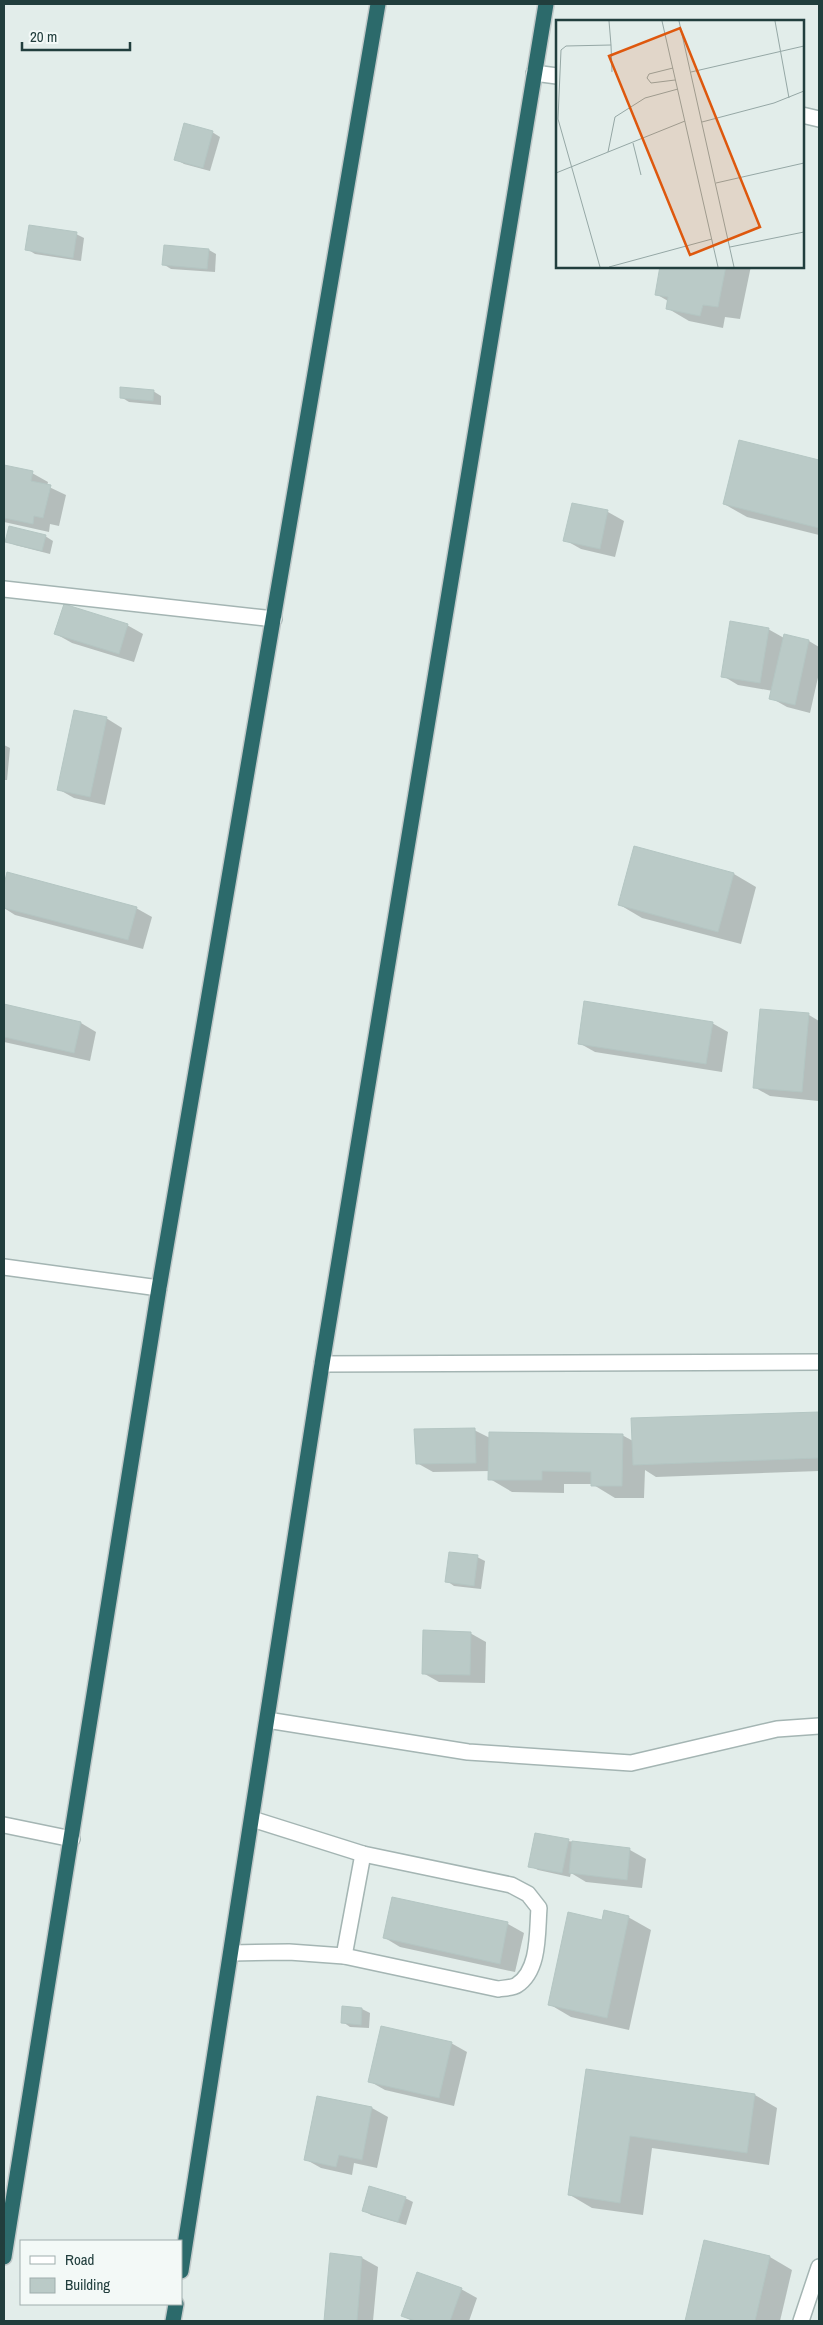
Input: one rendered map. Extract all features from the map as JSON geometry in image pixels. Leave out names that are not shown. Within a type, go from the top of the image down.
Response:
[{"type":"highway","points":[[4,2257],[159,1288],[378,4]]},
{"type":"highway","points":[[182,2265],[322,1364],[546,4]]},
{"type":"highway","points":[[173,2321],[176,2305]]},
{"type":"street","points":[[534,74],[556,76]]},
{"type":"street","points":[[803,115],[819,119]]},
{"type":"street","points":[[4,589],[274,619]]},
{"type":"street","points":[[4,1267],[159,1288]]},
{"type":"street","points":[[322,1364],[819,1362]]},
{"type":"street","points":[[267,1720],[468,1752],[631,1763],[777,1729],[819,1726]]},
{"type":"street","points":[[231,1953],[289,1952],[344,1956],[498,1989],[516,1986],[526,1977],[535,1957],[539,1908],[528,1894],[511,1885],[363,1854],[252,1819]]},
{"type":"street","points":[[4,1824],[72,1839]]},
{"type":"street","points":[[344,1956],[363,1854]]},
{"type":"street","points":[[801,2321],[819,2267]]},
{"type":"building","points":[[184,123],[213,131],[203,168],[174,160]]},
{"type":"building","points":[[29,225],[77,232],[73,258],[25,250]]},
{"type":"building","points":[[164,245],[209,249],[207,269],[162,265]]},
{"type":"building","points":[[660,268],[726,268],[718,307],[703,305],[700,316],[666,309],[668,297],[655,295]]},
{"type":"building","points":[[120,387],[154,390],[153,401],[120,398]]},
{"type":"building","points":[[739,440],[819,460],[819,528],[723,504]]},
{"type":"building","points":[[4,465],[33,471],[31,481],[51,485],[43,518],[34,516],[33,524],[4,518]]},
{"type":"building","points":[[572,503],[608,510],[600,549],[563,541]]},
{"type":"building","points":[[9,526],[46,535],[42,551],[5,542]]},
{"type":"building","points":[[64,604],[128,624],[119,654],[54,634]]},
{"type":"building","points":[[730,621],[769,628],[760,683],[721,677]]},
{"type":"building","points":[[784,634],[809,640],[795,705],[769,699]]},
{"type":"building","points":[[74,710],[107,717],[90,797],[57,790]]},
{"type":"building","points":[[634,846],[734,873],[718,932],[618,905]]},
{"type":"building","points":[[7,872],[137,907],[128,940],[4,908],[4,885]]},
{"type":"building","points":[[584,1001],[713,1022],[706,1064],[578,1044]]},
{"type":"building","points":[[4,1004],[81,1022],[74,1053],[4,1037]]},
{"type":"building","points":[[760,1009],[809,1013],[802,1092],[753,1088]]},
{"type":"building","points":[[819,1412],[819,1458],[633,1465],[631,1418]]},
{"type":"building","points":[[475,1428],[476,1463],[416,1464],[414,1429]]},
{"type":"building","points":[[489,1432],[623,1434],[622,1486],[591,1486],[591,1472],[542,1471],[542,1480],[488,1480]]},
{"type":"building","points":[[449,1552],[478,1555],[474,1586],[445,1582]]},
{"type":"building","points":[[423,1630],[471,1632],[470,1675],[422,1674]]},
{"type":"building","points":[[535,1833],[569,1839],[562,1873],[528,1867]]},
{"type":"building","points":[[572,1841],[630,1848],[627,1880],[569,1873]]},
{"type":"building","points":[[392,1897],[508,1922],[500,1964],[383,1938]]},
{"type":"building","points":[[604,1910],[629,1916],[607,2018],[548,2005],[568,1912],[602,1920]]},
{"type":"building","points":[[342,2006],[362,2008],[361,2025],[341,2023]]},
{"type":"building","points":[[381,2026],[452,2042],[439,2098],[368,2082]]},
{"type":"building","points":[[586,2069],[755,2094],[747,2153],[630,2136],[620,2203],[568,2195]]},
{"type":"building","points":[[317,2096],[372,2107],[362,2160],[339,2155],[336,2167],[304,2160]]},
{"type":"building","points":[[369,2186],[406,2197],[398,2222],[362,2211]]},
{"type":"building","points":[[704,2240],[770,2256],[755,2321],[685,2321]]},
{"type":"building","points":[[330,2253],[362,2257],[357,2321],[324,2321]]},
{"type":"building","points":[[417,2272],[462,2288],[450,2321],[415,2321],[401,2316]]}]
